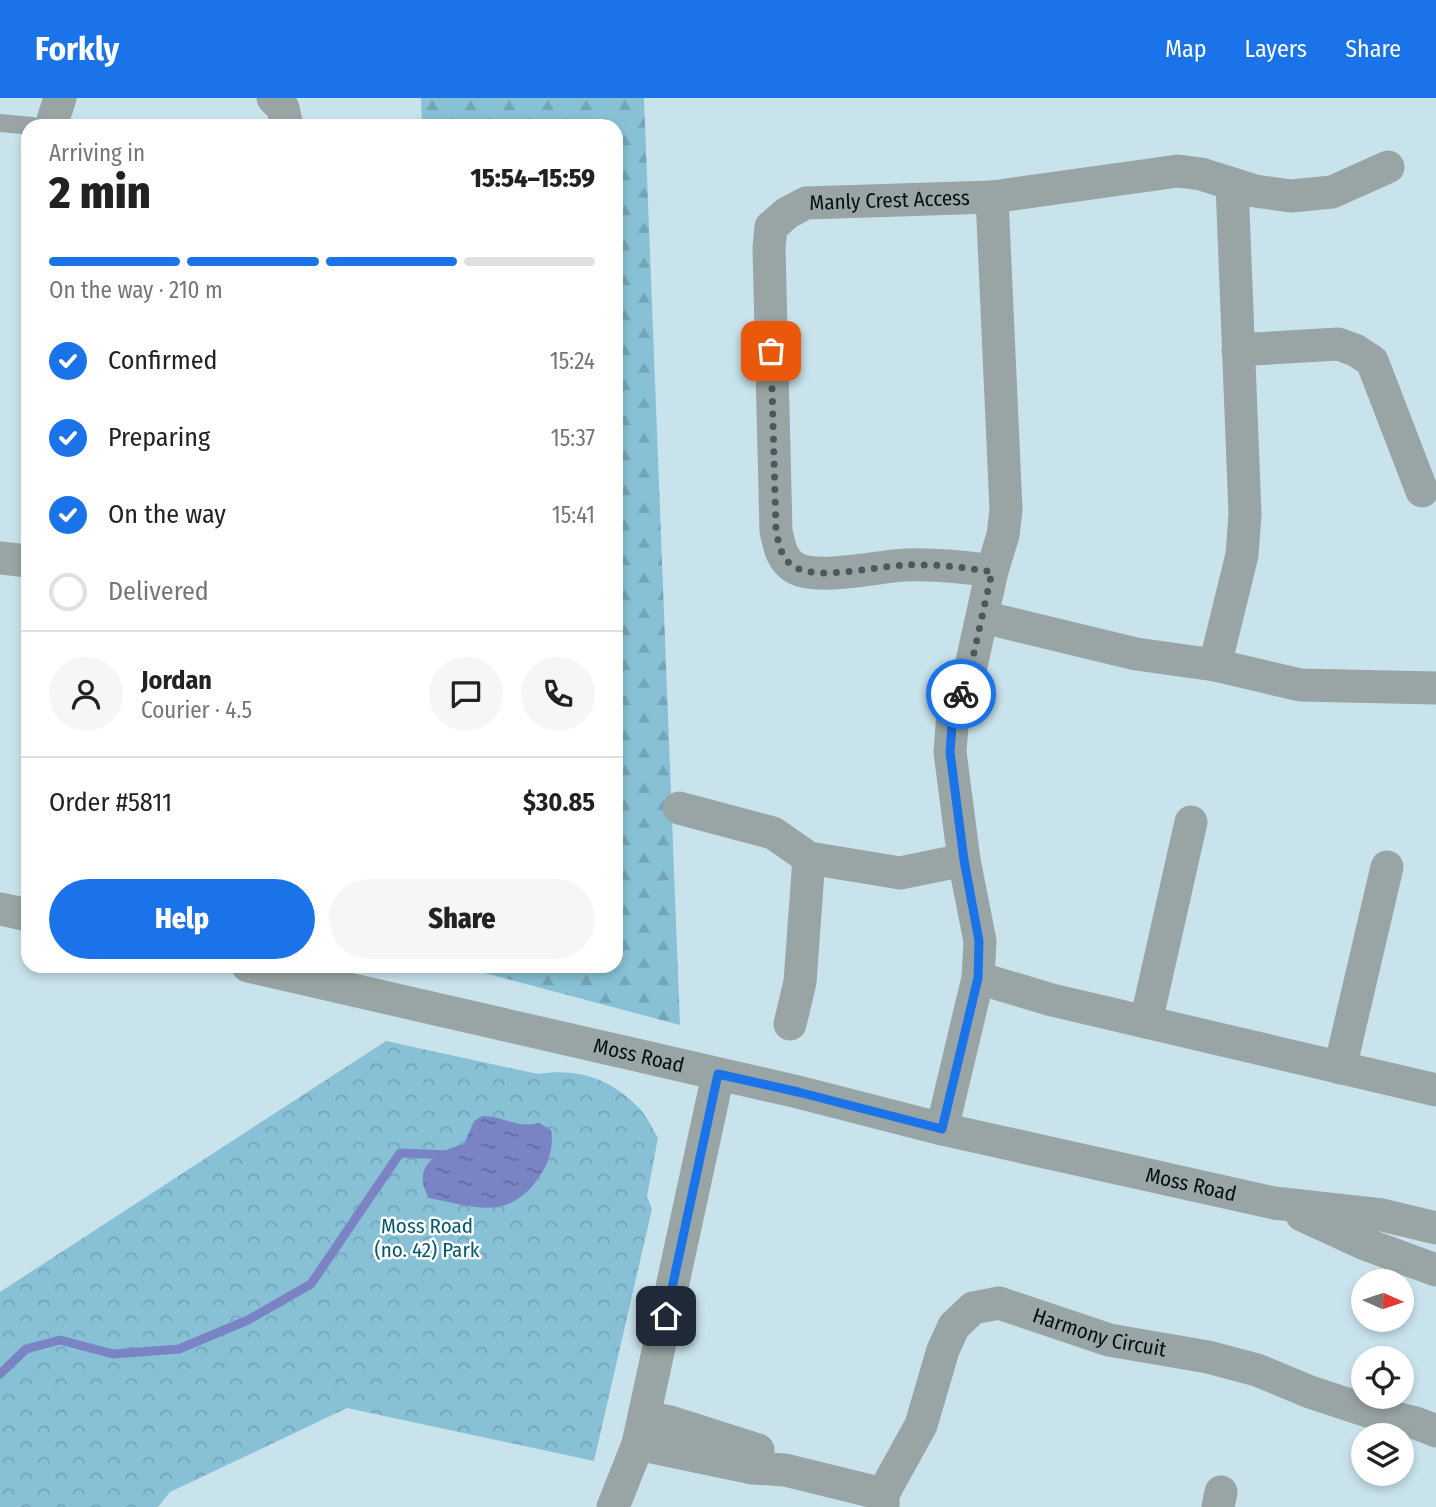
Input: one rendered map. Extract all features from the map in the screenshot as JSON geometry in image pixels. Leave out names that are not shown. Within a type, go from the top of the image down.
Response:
[{"type":"street","points":[[53,119],[60,98]]},
{"type":"street","points":[[273,98],[283,108],[285,119]]},
{"type":"street","name":"Manly Crest Access","points":[[992,572],[967,567],[907,565],[813,574],[793,567],[782,554],[776,531],[769,248],[771,228],[788,213],[806,203],[992,197],[1178,172],[1201,174],[1255,191],[1291,196],[1332,192],[1388,167]]},
{"type":"street","points":[[1215,665],[1242,555],[1245,514],[1231,184]]},
{"type":"street","points":[[942,1129],[978,978],[979,941],[964,860],[950,752],[953,712],[969,675],[1003,535],[1006,510],[992,197]]},
{"type":"street","points":[[1238,350],[1338,344],[1355,350],[1372,361],[1422,491]]},
{"type":"street","points":[[0,558],[21,560]]},
{"type":"street","points":[[983,617],[1136,654],[1215,665],[1300,685],[1436,688]]},
{"type":"street","points":[[679,808],[773,833],[810,858],[900,873],[964,860]]},
{"type":"street","points":[[1146,1022],[1191,822]]},
{"type":"street","points":[[790,1024],[800,982],[810,858]]},
{"type":"street","points":[[1340,1068],[1387,867]]},
{"type":"street","points":[[0,909],[21,914]]},
{"type":"street","name":"Moss Road","points":[[278,973],[798,1092],[942,1129],[1274,1203],[1382,1215],[1436,1228]]},
{"type":"street","points":[[978,978],[1052,1000],[1436,1090]]},
{"type":"street","points":[[613,1507],[641,1431],[718,1074]]},
{"type":"street","name":"Moss Road","points":[[1274,1203],[1365,1244],[1436,1270]]},
{"type":"street","name":"Harmony Circuit","points":[[883,1500],[921,1425],[943,1350],[954,1326],[973,1308],[999,1303],[1109,1340],[1208,1357],[1256,1370],[1310,1392],[1436,1431]]},
{"type":"street","points":[[641,1431],[670,1422],[760,1451],[785,1470],[883,1500]]},
{"type":"lane","points":[[0,122],[21,125]]},
{"type":"green space","points":[[421,98],[644,98],[680,1025],[484,973],[623,973],[623,119],[422,119]]},
{"type":"green space","name":"Moss Road (no. 42) Park","points":[[386,1041],[538,1074],[566,1073],[592,1077],[615,1088],[637,1106],[658,1138],[647,1196],[652,1209],[594,1461],[347,1408],[170,1492],[158,1507],[0,1507],[0,1292]]},
{"type":"water","points":[[482,1116],[524,1124],[539,1123],[551,1130],[550,1154],[540,1176],[528,1191],[503,1206],[475,1207],[428,1198],[423,1182],[426,1167],[442,1152],[464,1144],[474,1121]]},
{"type":"waterway","points":[[0,1374],[26,1349],[60,1340],[113,1354],[179,1349],[248,1320],[311,1284],[400,1153],[450,1155]]},
{"type":"way so far","points":[[771,351],[776,531],[782,554],[793,567],[813,574],[907,565],[967,567],[992,572],[969,675],[961,694]]},
{"type":"route","points":[[666,1316],[718,1074],[942,1129],[978,978],[979,941],[964,860],[950,752],[953,712],[961,694]]}]
